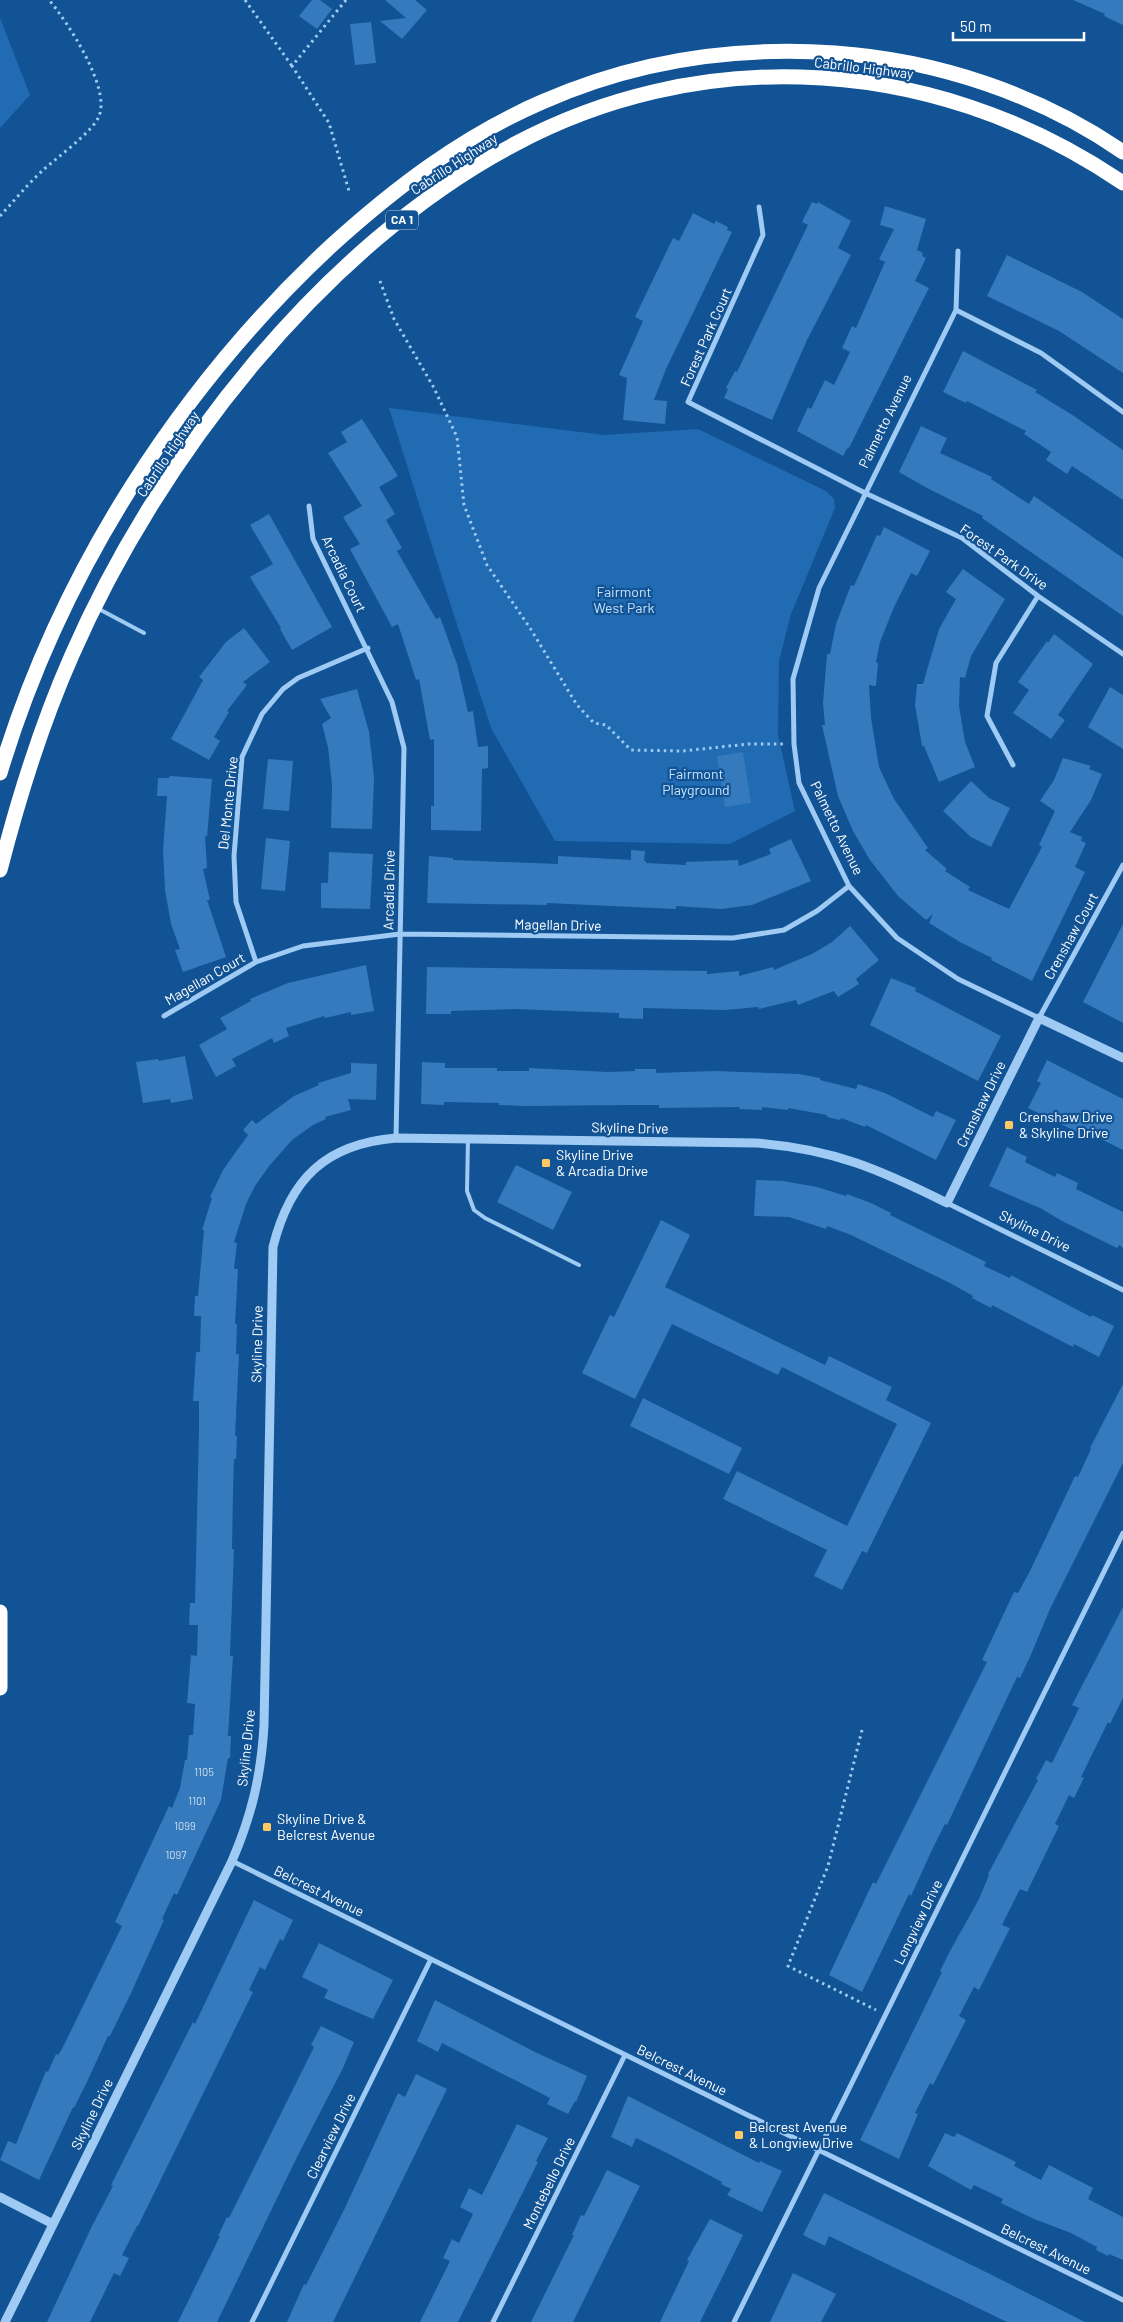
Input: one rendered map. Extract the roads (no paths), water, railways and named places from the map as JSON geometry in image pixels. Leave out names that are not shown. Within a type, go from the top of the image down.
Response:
[{"type":"highway","name":"Cabrillo Highway","points":[[0,773],[26,698],[48,643],[81,575],[142,473],[208,380],[287,290],[350,229],[435,162],[505,119],[578,88],[656,64],[737,52],[813,51],[892,60],[930,67],[971,79],[1046,109],[1081,126],[1123,152]]},
{"type":"highway","name":"Cabrillo Highway","points":[[0,870],[30,763],[50,707],[94,607],[142,521],[183,457],[254,364],[306,307],[391,228],[449,183],[496,154],[552,126],[625,99],[698,83],[776,76],[851,80],[924,92],[1001,117],[1069,149],[1123,183]]},
{"type":"highway","points":[[0,1612],[0,1688]]},
{"type":"street","name":"Forest Park Court","points":[[759,207],[764,235],[688,402],[865,492]]},
{"type":"street","points":[[958,251],[956,310],[1041,354],[1123,412]]},
{"type":"street","name":"Palmetto Avenue","points":[[956,310],[819,588],[793,679],[794,744],[799,783],[849,886],[897,938],[958,979],[1123,1058]]},
{"type":"street","name":"Forest Park Drive","points":[[865,492],[962,538],[1038,596],[1123,654]]},
{"type":"street","name":"Arcadia Court","points":[[310,506],[313,539],[368,648]]},
{"type":"street","points":[[1013,765],[986,716],[996,663],[1038,596]]},
{"type":"street","name":"Arcadia Drive","points":[[368,648],[392,702],[404,748],[396,1138]]},
{"type":"street","name":"Del Monte Drive","points":[[256,962],[236,902],[234,856],[242,756],[262,714],[283,689],[298,678],[368,648]]},
{"type":"street","name":"Crenshaw Court","points":[[1039,1018],[1123,865]]},
{"type":"street","name":"Magellan Drive","points":[[256,962],[303,946],[400,934],[733,938],[784,930],[817,911],[849,886]]},
{"type":"street","name":"Magellan Court","points":[[164,1016],[256,962]]},
{"type":"street","name":"Crenshaw Drive","points":[[947,1203],[1039,1018]]},
{"type":"street","name":"Skyline Drive","points":[[5,2322],[232,1861],[252,1810],[258,1782],[264,1735],[273,1247],[285,1207],[297,1187],[313,1170],[331,1156],[351,1147],[374,1140],[396,1138],[756,1143],[789,1146],[821,1151],[853,1160],[947,1203],[1123,1290]]},
{"type":"street","name":"Longview Drive","points":[[734,2322],[1123,1533]]},
{"type":"street","name":"Belcrest Avenue","points":[[232,1861],[1123,2300]]},
{"type":"street","name":"Clearview Drive","points":[[252,2322],[431,1959]]},
{"type":"street","name":"Montebello Drive","points":[[493,2322],[625,2055]]},
{"type":"street","points":[[0,2197],[54,2224]]},
{"type":"lane","points":[[94,607],[144,632]]},
{"type":"lane","points":[[468,1139],[467,1191],[474,1210],[485,1218],[579,1265]]},
{"type":"place","name":"Crenshaw Drive & Skyline Drive","points":[[1009,1125]]},
{"type":"place","name":"Skyline Drive & Arcadia Drive","points":[[546,1163]]},
{"type":"place","name":"Skyline Drive & Belcrest Avenue","points":[[267,1827]]},
{"type":"place","name":"Belcrest Avenue & Longview Drive","points":[[739,2135]]},
{"type":"park label","name":"Fairmont West Park","points":[[624,600]]},
{"type":"park label","name":"Fairmont Playground","points":[[696,782]]}]
